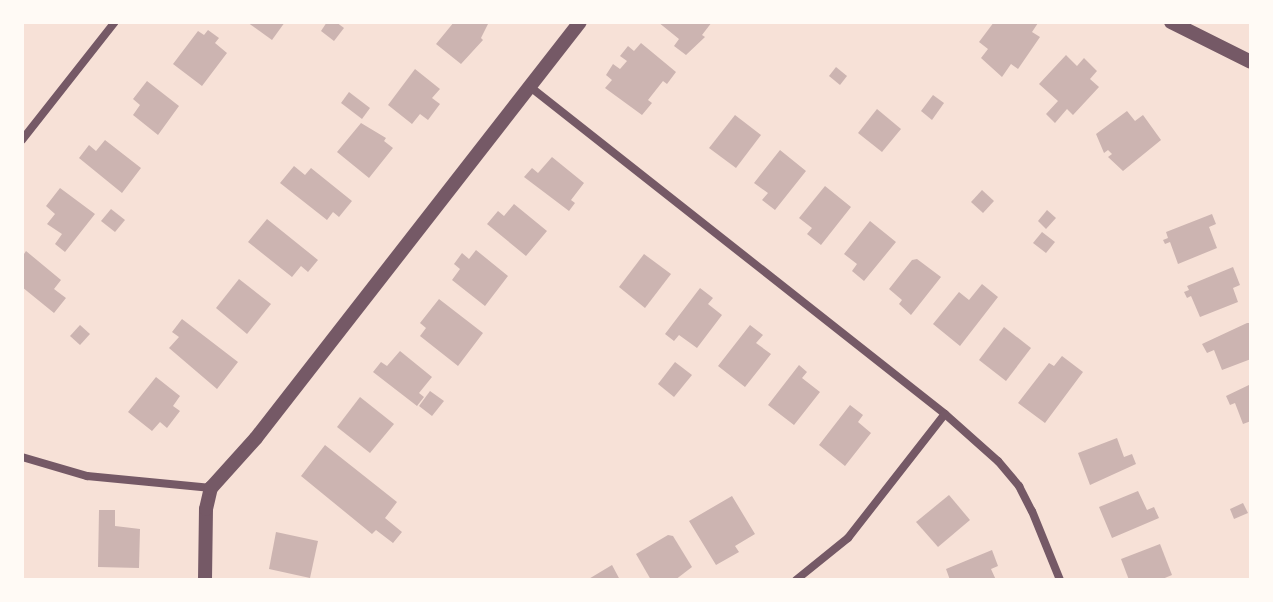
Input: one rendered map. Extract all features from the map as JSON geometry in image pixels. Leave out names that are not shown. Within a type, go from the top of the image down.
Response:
[{"type":"street","points":[[22,140],[115,22]]},
{"type":"street","points":[[205,580],[206,509],[211,488],[256,438],[580,22]]},
{"type":"street","points":[[1171,22],[1251,62]]},
{"type":"street","points":[[528,85],[945,414],[998,461],[1019,486],[1060,580]]},
{"type":"street","points":[[796,580],[848,538],[945,414]]},
{"type":"street","points":[[22,457],[87,476],[211,488]]},
{"type":"building","points":[[247,22],[285,22],[272,40]]},
{"type":"building","points":[[327,22],[336,22],[344,28],[334,41],[321,31]]},
{"type":"building","points":[[454,22],[489,22],[481,38],[483,40],[461,64],[436,44]]},
{"type":"building","points":[[658,22],[712,22],[702,35],[705,37],[686,55],[674,46],[679,39]]},
{"type":"building","points":[[994,22],[1038,23],[1032,32],[1040,37],[1018,69],[1011,64],[1002,77],[981,58],[988,49],[979,42]]},
{"type":"building","points":[[208,30],[219,38],[215,43],[227,53],[202,86],[173,64],[198,31],[204,35]]},
{"type":"building","points":[[641,43],[676,72],[667,84],[663,81],[648,100],[652,103],[642,115],[605,88],[612,80],[606,75],[613,64],[620,69],[627,61],[620,56],[628,46],[634,51]]},
{"type":"building","points":[[1066,55],[1077,66],[1084,58],[1097,71],[1090,79],[1099,87],[1073,115],[1067,109],[1055,123],[1046,114],[1058,101],[1039,84]]},
{"type":"building","points":[[836,67],[847,76],[840,85],[829,76]]},
{"type":"building","points":[[415,69],[440,89],[432,98],[440,104],[428,120],[420,114],[412,124],[388,105]]},
{"type":"building","points":[[147,81],[179,106],[158,135],[133,115],[140,105],[133,99]]},
{"type":"building","points":[[349,92],[370,108],[362,119],[341,103]]},
{"type":"building","points":[[933,95],[944,103],[932,120],[921,111]]},
{"type":"building","points":[[877,109],[901,129],[882,152],[858,133]]},
{"type":"building","points":[[1127,111],[1135,121],[1143,115],[1161,140],[1123,171],[1108,157],[1112,154],[1108,150],[1104,153],[1096,134]]},
{"type":"building","points":[[735,115],[761,135],[736,168],[709,148]]},
{"type":"building","points":[[361,123],[386,138],[384,141],[393,148],[369,178],[337,152]]},
{"type":"building","points":[[105,140],[141,168],[122,193],[79,158],[89,145],[96,151]]},
{"type":"building","points":[[780,150],[806,171],[775,210],[762,200],[768,193],[754,183]]},
{"type":"building","points":[[552,157],[584,183],[571,200],[575,203],[569,211],[524,177],[532,168],[538,173]]},
{"type":"building","points":[[294,166],[305,175],[311,168],[352,201],[339,217],[333,212],[327,220],[280,183]]},
{"type":"building","points":[[825,186],[851,207],[821,245],[807,234],[812,228],[799,218]]},
{"type":"building","points":[[60,188],[95,214],[65,252],[55,244],[62,234],[47,224],[55,214],[46,206]]},
{"type":"building","points":[[982,190],[994,201],[983,213],[971,202]]},
{"type":"building","points":[[514,204],[547,231],[526,256],[487,224],[498,211],[504,216]]},
{"type":"building","points":[[111,209],[125,220],[115,232],[101,221]]},
{"type":"building","points":[[1047,210],[1056,218],[1046,229],[1038,221]]},
{"type":"building","points":[[1212,214],[1216,224],[1209,227],[1217,248],[1178,264],[1170,242],[1165,244],[1163,240],[1168,238],[1166,232]]},
{"type":"building","points":[[267,219],[318,260],[308,272],[301,266],[292,277],[248,242]]},
{"type":"building","points":[[870,221],[896,242],[864,281],[852,271],[857,264],[844,254]]},
{"type":"building","points":[[1042,232],[1055,242],[1046,253],[1033,243]]},
{"type":"building","points":[[476,250],[508,276],[485,306],[452,280],[460,269],[454,264],[462,253],[469,259]]},
{"type":"building","points":[[26,251],[61,280],[54,289],[66,298],[54,313],[22,287],[22,257]]},
{"type":"building","points":[[644,254],[671,274],[645,308],[619,287]]},
{"type":"building","points":[[917,259],[941,277],[911,315],[899,304],[902,300],[889,289],[912,260]]},
{"type":"building","points":[[1233,267],[1240,285],[1233,288],[1238,302],[1200,317],[1191,296],[1187,298],[1184,292],[1189,290],[1187,286]]},
{"type":"building","points":[[239,279],[271,304],[247,334],[216,308]]},
{"type":"building","points":[[982,284],[998,297],[960,346],[933,324],[959,292],[969,300]]},
{"type":"building","points":[[700,288],[713,298],[708,304],[722,315],[697,348],[679,335],[674,341],[665,334]]},
{"type":"building","points":[[439,299],[483,333],[458,366],[420,336],[426,328],[420,323]]},
{"type":"building","points":[[182,319],[238,362],[217,389],[169,348],[179,337],[172,332]]},
{"type":"building","points":[[1251,323],[1251,359],[1222,370],[1214,350],[1207,353],[1202,344]]},
{"type":"building","points":[[80,325],[90,334],[80,345],[70,336]]},
{"type":"building","points":[[750,325],[763,335],[756,343],[771,354],[745,387],[718,366]]},
{"type":"building","points":[[1004,327],[1031,348],[1006,381],[979,360]]},
{"type":"building","points":[[400,351],[432,377],[419,393],[424,397],[417,406],[373,372],[381,362],[387,366]]},
{"type":"building","points":[[1062,356],[1083,372],[1045,423],[1018,403],[1049,363],[1054,366]]},
{"type":"building","points":[[675,362],[692,375],[674,397],[658,384]]},
{"type":"building","points":[[799,365],[807,372],[802,378],[820,392],[794,425],[768,405]]},
{"type":"building","points":[[156,377],[180,396],[173,406],[180,411],[167,428],[160,422],[152,431],[128,412]]},
{"type":"building","points":[[1251,384],[1251,421],[1243,424],[1235,403],[1230,405],[1226,396]]},
{"type":"building","points":[[430,391],[444,401],[432,416],[419,406]]},
{"type":"building","points":[[360,397],[394,424],[370,453],[337,427]]},
{"type":"building","points":[[850,405],[863,415],[858,422],[871,433],[845,466],[819,445]]},
{"type":"building","points":[[1117,438],[1124,457],[1132,454],[1136,464],[1090,485],[1078,453]]},
{"type":"building","points":[[325,445],[397,502],[385,518],[402,532],[393,543],[376,530],[372,534],[301,476]]},
{"type":"building","points":[[1138,491],[1147,510],[1154,507],[1159,518],[1112,538],[1099,507]]},
{"type":"building","points":[[949,495],[970,520],[938,547],[916,522]]},
{"type":"building","points":[[732,496],[755,534],[735,546],[739,552],[716,565],[689,521]]},
{"type":"building","points":[[1243,503],[1248,513],[1234,519],[1230,509]]},
{"type":"building","points":[[99,510],[115,510],[115,526],[140,529],[139,568],[98,567]]},
{"type":"building","points":[[276,532],[318,541],[310,578],[269,569]]},
{"type":"building","points":[[668,535],[673,536],[692,567],[675,580],[651,580],[636,554]]},
{"type":"building","points":[[1160,544],[1172,575],[1160,580],[1129,580],[1121,559]]},
{"type":"building","points":[[992,550],[998,566],[991,569],[996,580],[950,580],[946,569]]},
{"type":"building","points":[[612,565],[620,580],[587,580]]}]
